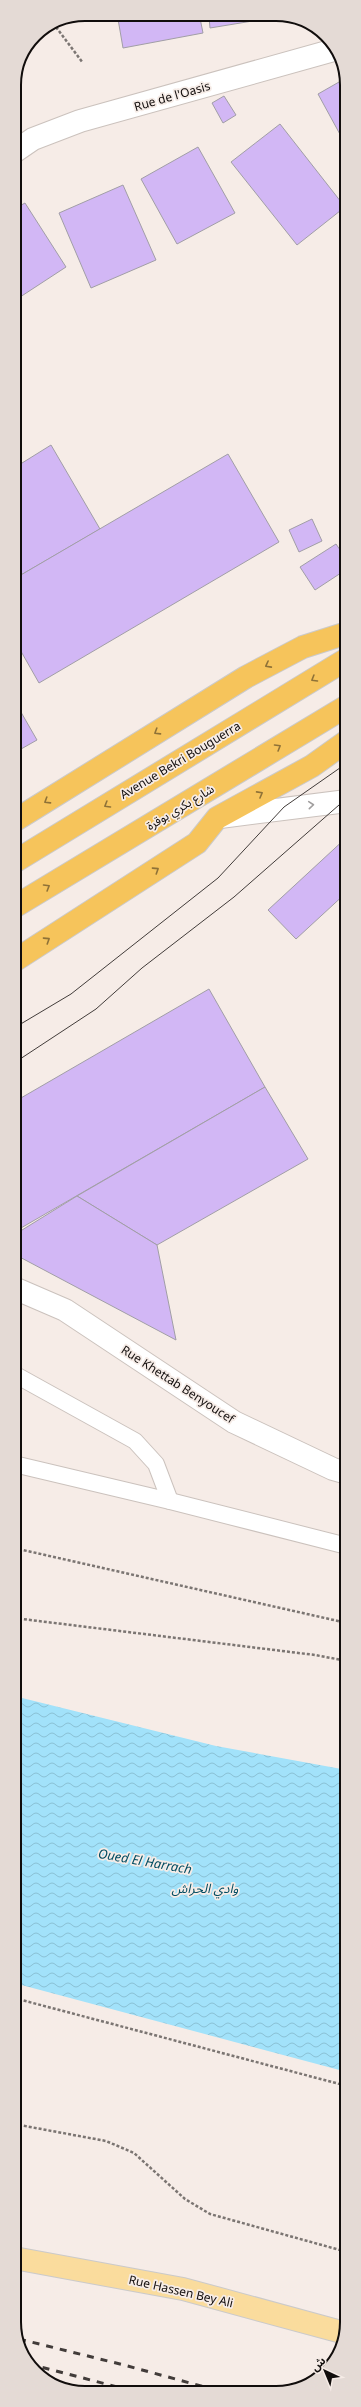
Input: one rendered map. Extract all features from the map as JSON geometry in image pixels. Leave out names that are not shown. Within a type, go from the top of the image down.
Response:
[{"type":"highway","points":[[21,817],[246,677],[303,647],[340,635]]},
{"type":"highway","name":"Avenue Bekri Bouguerra","points":[[21,858],[340,662]]},
{"type":"highway","name":"شارع بكري بوقرة","points":[[21,903],[340,710]]},
{"type":"highway","points":[[21,956],[197,843],[217,818],[312,766],[340,746]]},
{"type":"main road","name":"Rue Hassen Bey Ali","points":[[21,2259],[183,2289],[339,2331]]},
{"type":"street","name":"Rue de l'Oasis","points":[[21,147],[33,139],[80,121],[330,51]]},
{"type":"street","points":[[217,818],[340,802]]},
{"type":"street","name":"Rue Khettab Benyoucef","points":[[21,1291],[66,1310],[234,1422],[340,1471]]},
{"type":"lane","points":[[21,1378],[135,1441],[156,1464],[170,1501]]},
{"type":"lane","points":[[21,1466],[170,1501],[340,1544]]},
{"type":"path","points":[[57,28],[83,64]]},
{"type":"path","points":[[21,1550],[340,1621]]},
{"type":"path","points":[[21,1619],[315,1655],[340,1660]]},
{"type":"path","points":[[21,2000],[340,2084]]},
{"type":"path","points":[[21,2125],[106,2141],[134,2153],[185,2199],[210,2214],[340,2250]]},
{"type":"water","name":"وادي الحراش","points":[[21,1698],[216,1746],[340,1769],[340,2070],[21,1985]]},
{"type":"building","points":[[118,21],[201,21],[203,33],[123,48]]},
{"type":"building","points":[[209,21],[253,21],[210,28]]},
{"type":"building","points":[[340,81],[340,134],[318,94]]},
{"type":"building","points":[[224,96],[236,115],[223,123],[212,103]]},
{"type":"building","points":[[280,124],[340,201],[340,211],[297,245],[231,162]]},
{"type":"building","points":[[198,147],[235,213],[177,244],[141,179]]},
{"type":"building","points":[[123,185],[156,260],[91,288],[59,213]]},
{"type":"building","points":[[25,203],[66,267],[21,296],[21,205]]},
{"type":"building","points":[[51,445],[100,529],[21,575],[21,464]]},
{"type":"building","points":[[228,454],[279,542],[39,683],[21,651],[21,575]]},
{"type":"building","points":[[312,519],[322,541],[299,552],[289,530]]},
{"type":"building","points":[[336,544],[340,550],[340,574],[315,590],[300,567]]},
{"type":"building","points":[[21,712],[37,740],[21,749]]},
{"type":"building","points":[[340,843],[340,898],[296,939],[268,910]]},
{"type":"building","points":[[209,989],[265,1087],[21,1228],[21,1098]]},
{"type":"building","points":[[265,1087],[308,1159],[157,1245],[77,1196]]},
{"type":"building","points":[[77,1196],[157,1245],[176,1340],[21,1258],[21,1231]]},
{"type":"tram line","points":[[21,1024],[71,994],[218,878],[284,807],[340,768]]},
{"type":"tram line","points":[[21,1058],[96,1009],[142,968],[234,897],[340,804]]},
{"type":"railway","points":[[24,2340],[201,2386]]},
{"type":"railway","points":[[40,2367],[114,2386]]},
{"type":"water label","name":"Oued El Harrach","points":[[145,1861]]}]
